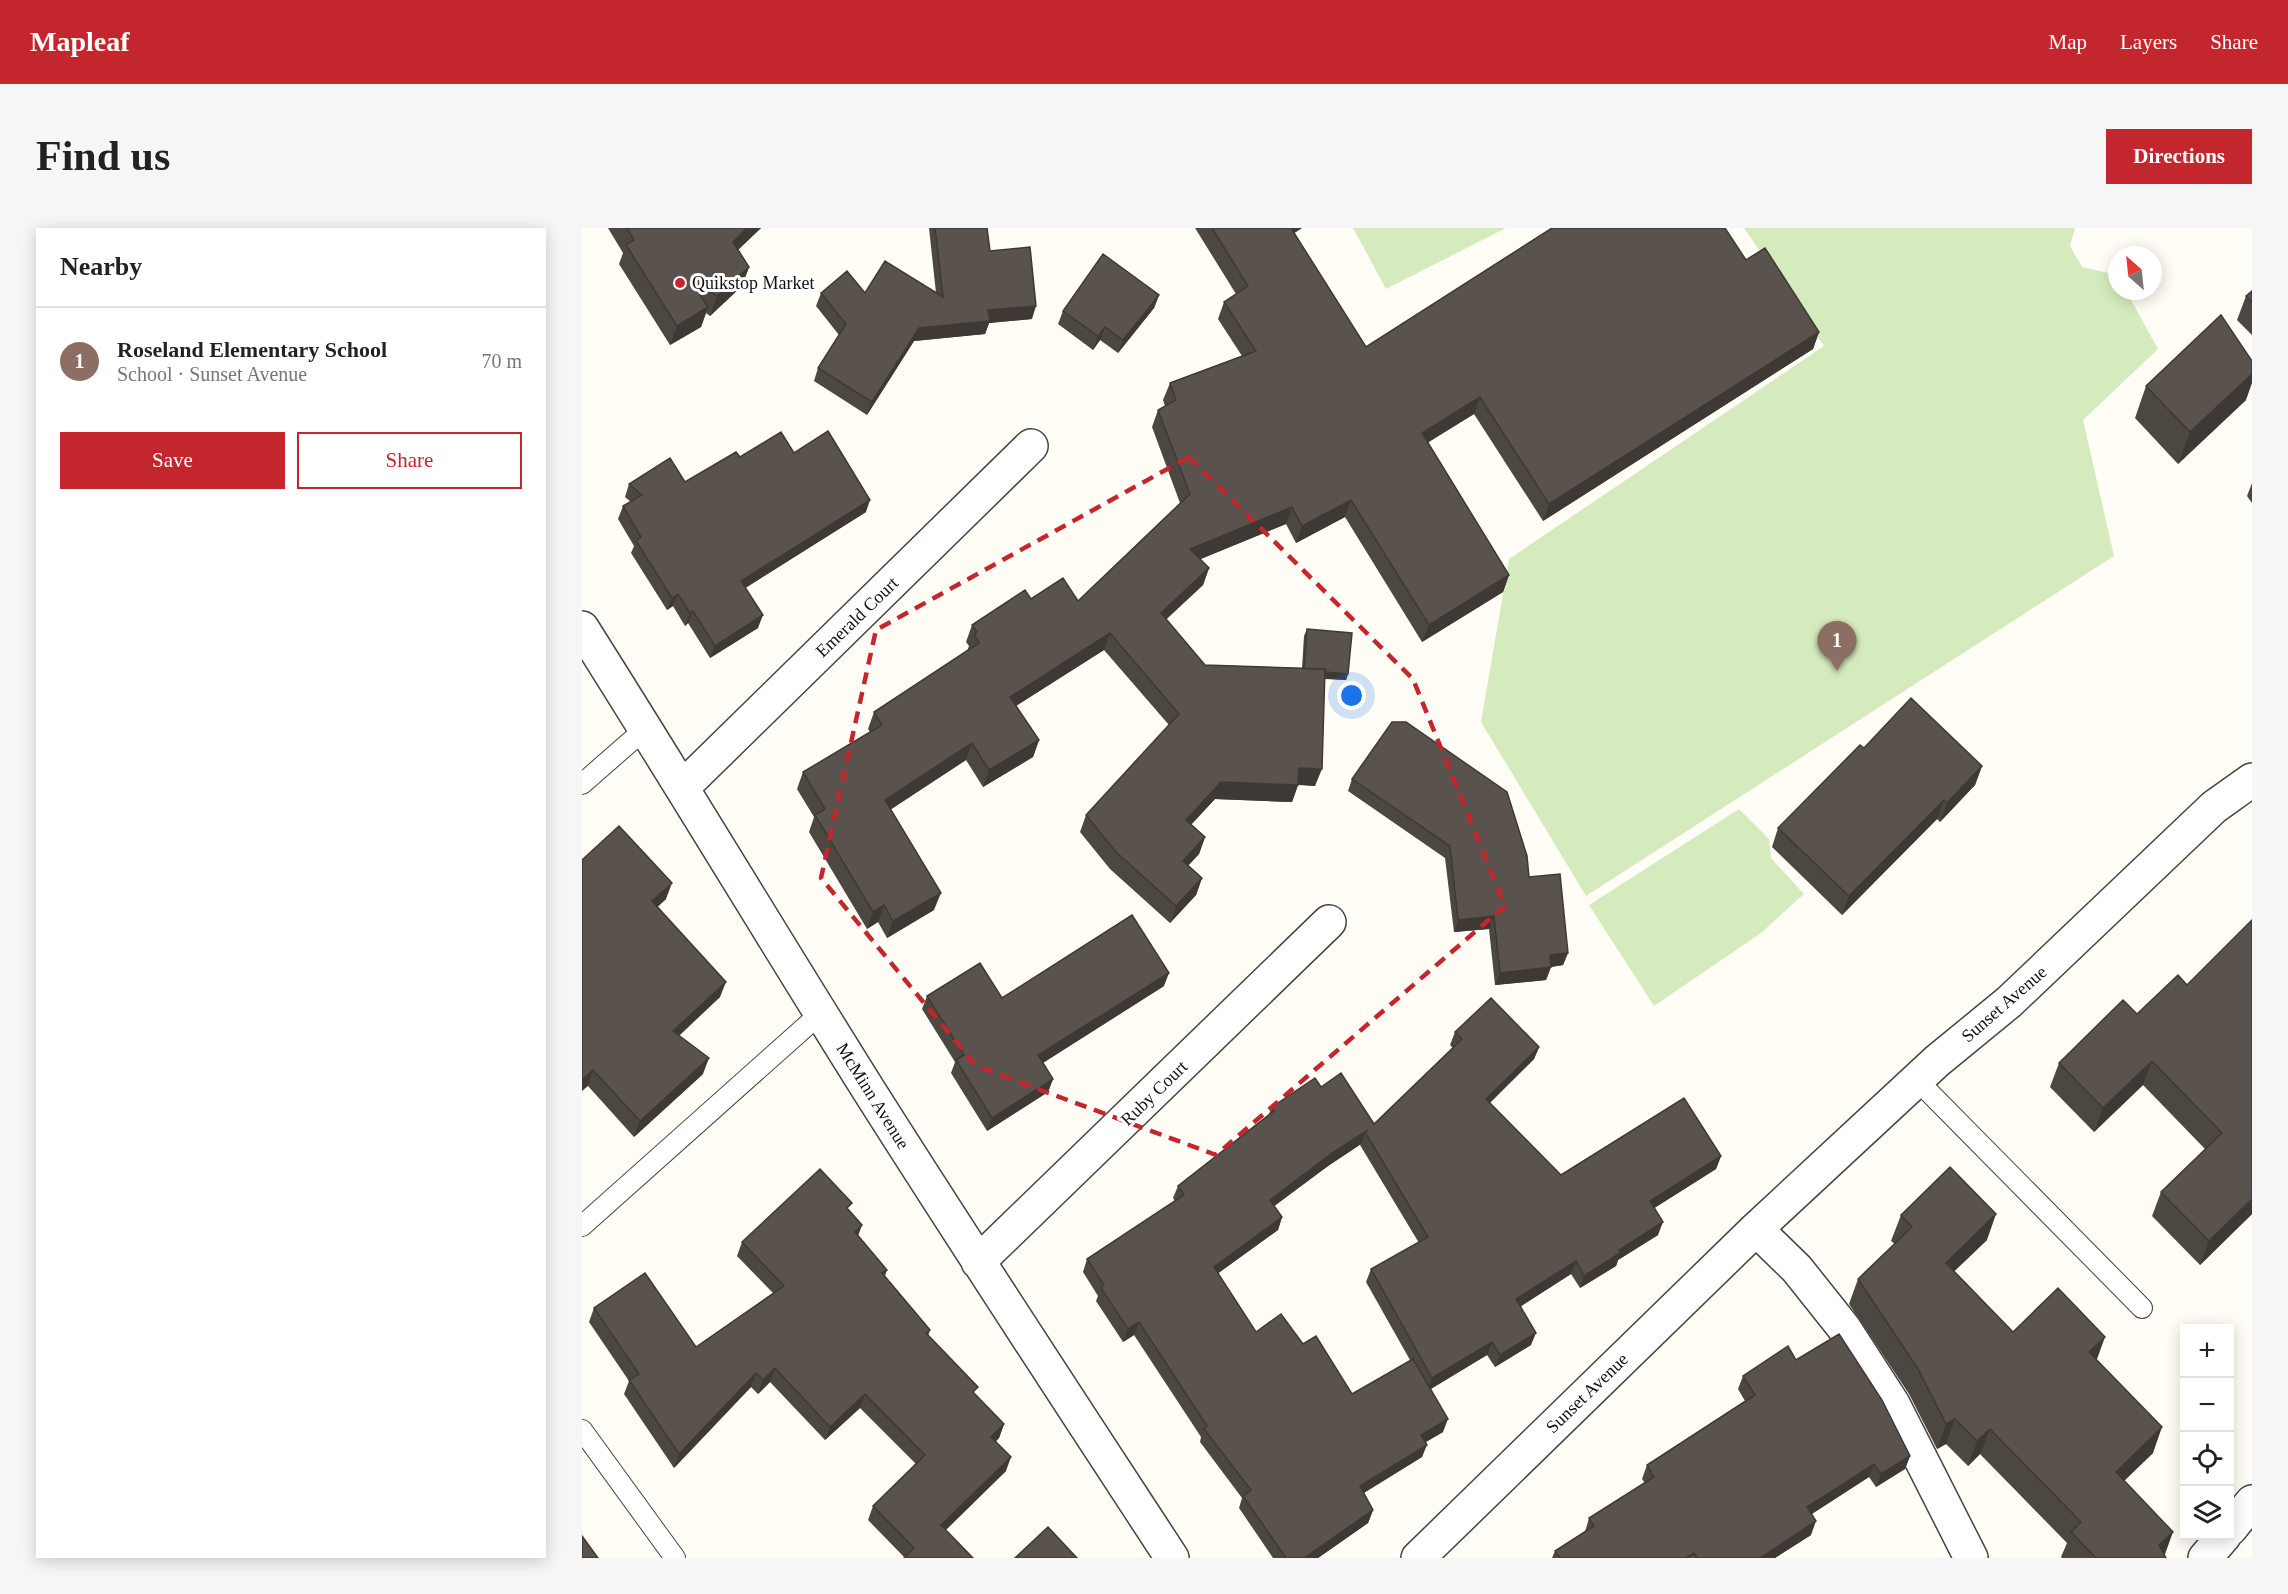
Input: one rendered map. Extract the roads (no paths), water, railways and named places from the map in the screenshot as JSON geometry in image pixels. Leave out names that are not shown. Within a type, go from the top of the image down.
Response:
[{"type":"street","name":"Emerald Court","points":[[683,787],[1031,446]]},
{"type":"street","name":"McMinn Avenue","points":[[582,628],[978,1262],[1172,1558]]},
{"type":"street","name":"Sunset Avenue","points":[[1418,1558],[1755,1229],[1917,1080],[2009,1002],[2214,807],[2252,780]]},
{"type":"street","name":"Ruby Court","points":[[978,1262],[1329,922]]},
{"type":"street","points":[[1755,1229],[1797,1269],[1844,1328],[1869,1366],[1893,1404],[1971,1558]]},
{"type":"street","points":[[2234,1523],[2252,1502]]},
{"type":"street","points":[[2205,1558],[2221,1540]]},
{"type":"lane","points":[[582,784],[646,728]]},
{"type":"lane","points":[[582,1226],[822,1012]]},
{"type":"lane","points":[[1917,1080],[2142,1308]]},
{"type":"lane","points":[[582,1430],[675,1558]]},
{"type":"place","name":"Quikstop Market","points":[[680,283]]},
{"type":"place","name":"Roseland Elementary School","points":[[1837,671]]}]
